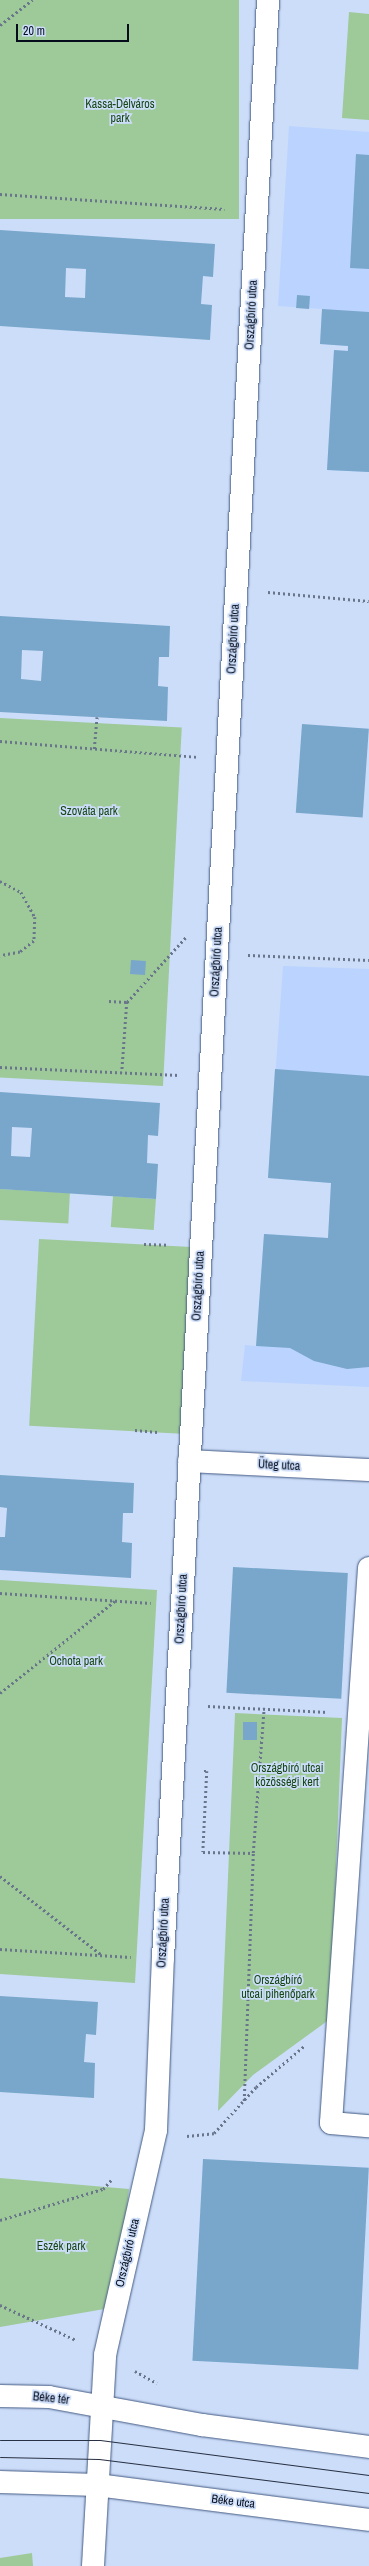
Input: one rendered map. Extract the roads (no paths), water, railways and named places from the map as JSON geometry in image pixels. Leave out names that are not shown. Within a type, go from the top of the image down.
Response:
[{"type":"street","name":"Országbíró utca","points":[[93,2566],[105,2355],[156,2130],[163,1958],[258,211],[268,0]]},
{"type":"street","name":"Üteg utca","points":[[190,1461],[369,1470]]},
{"type":"street","points":[[369,1568],[364,1711],[331,2123],[369,2126]]},
{"type":"street","name":"Béke tér","points":[[0,2396],[49,2397],[102,2406]]},
{"type":"street","points":[[102,2406],[202,2425],[369,2446]]},
{"type":"street","points":[[0,2482],[97,2485]]},
{"type":"street","name":"Béke utca","points":[[97,2485],[369,2520]]},
{"type":"tram line","points":[[0,2440],[100,2440],[369,2475]]},
{"type":"tram line","points":[[0,2457],[99,2459],[369,2493]]},
{"type":"park label","name":"Kassa-Délváros park","points":[[120,112]]},
{"type":"park label","name":"Szováta park","points":[[89,812]]},
{"type":"park label","name":"Ochota park","points":[[76,1662]]},
{"type":"park label","name":"Országbíró utcai közösségi kert","points":[[287,1776]]},
{"type":"park label","name":"Országbíró utcai pihenőpark","points":[[278,1988]]},
{"type":"park label","name":"Eszék park","points":[[61,2247]]}]
